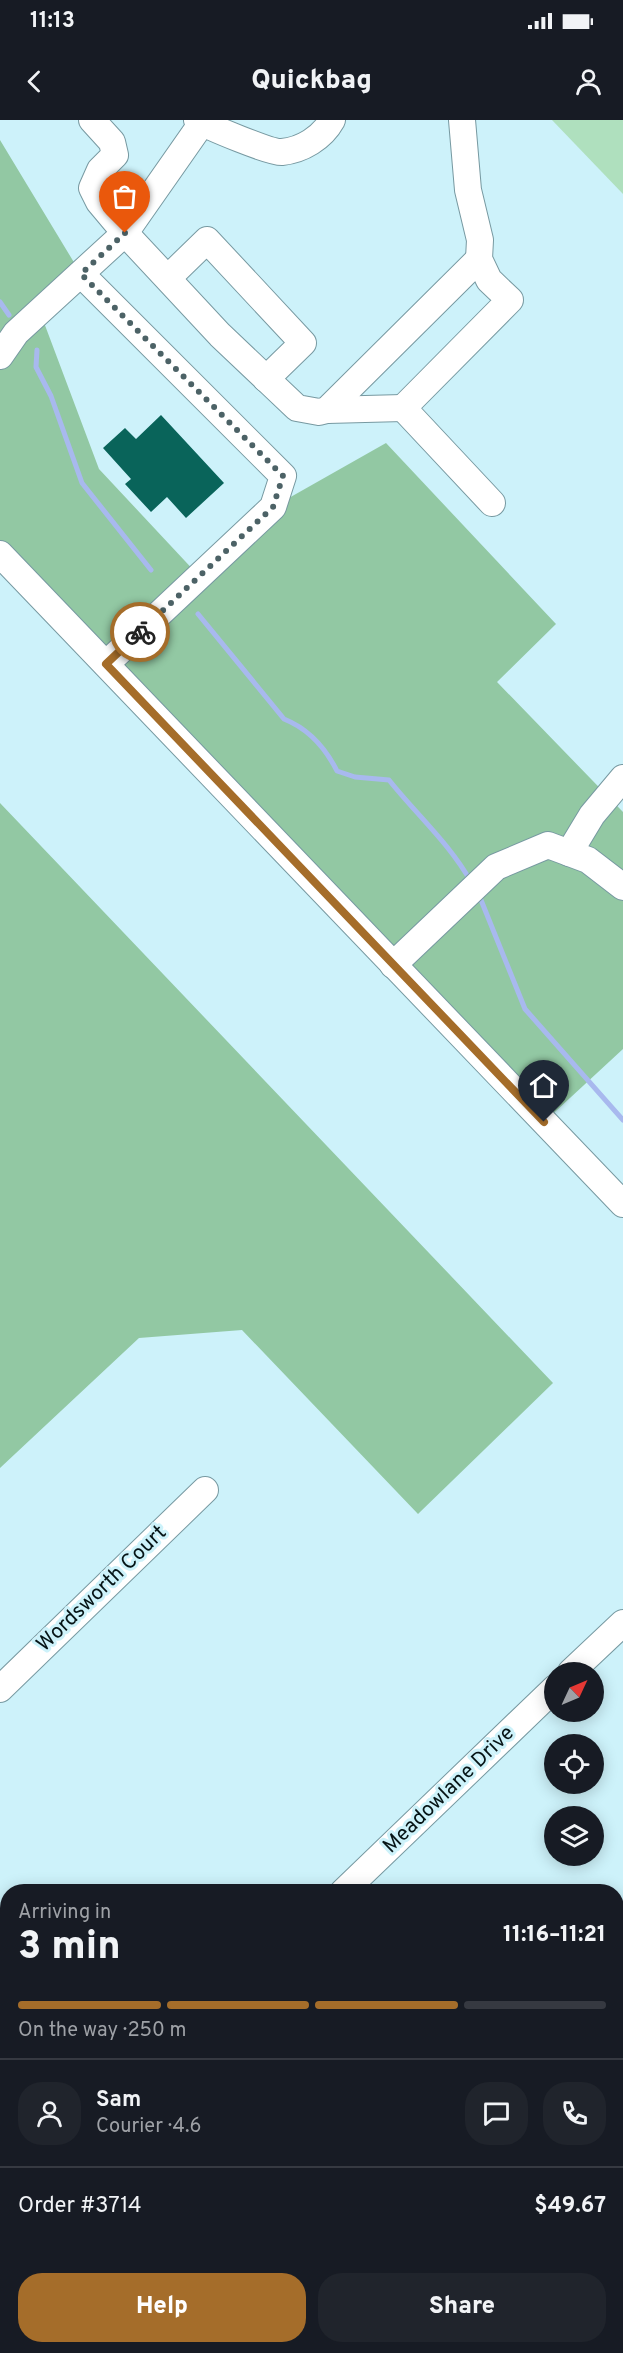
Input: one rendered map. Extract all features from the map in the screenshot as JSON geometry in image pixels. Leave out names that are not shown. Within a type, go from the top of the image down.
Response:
[{"type":"street","points":[[92,120],[112,142],[115,155],[100,170],[92,188],[99,202],[220,335],[266,379],[297,408],[319,412],[403,408],[510,300],[489,280],[479,259],[480,240],[468,190],[462,120]]},
{"type":"street","points":[[0,356],[16,333],[125,233],[201,121],[279,152],[305,146],[326,130],[332,120]]},
{"type":"street","points":[[168,278],[207,240],[303,343],[266,379]]},
{"type":"street","points":[[327,410],[479,259]]},
{"type":"street","points":[[81,274],[283,476],[273,507],[106,664]]},
{"type":"street","points":[[403,408],[492,503]]},
{"type":"street","points":[[0,554],[623,1204]]},
{"type":"street","points":[[569,853],[592,815],[623,778]]},
{"type":"street","points":[[393,965],[496,867],[548,845],[588,860],[623,887]]},
{"type":"street","name":"Wordsworth Court","points":[[0,1689],[205,1490]]},
{"type":"street","points":[[582,1662],[623,1623]]},
{"type":"street","name":"Meadowlane Drive","points":[[350,1884],[544,1699]]},
{"type":"green space","points":[[552,120],[623,120],[623,194]]},
{"type":"green space","points":[[0,140],[81,274],[40,312],[99,469],[199,576],[273,507],[386,443],[556,624],[497,682],[623,812],[623,1049],[544,1122],[0,554],[0,356],[10,342],[0,331]]},
{"type":"green space","points":[[0,803],[553,1383],[418,1514],[242,1330],[139,1338],[0,1468]]},
{"type":"building","points":[[161,415],[224,483],[186,518],[167,497],[151,512],[125,484],[131,479],[103,448],[125,428],[136,439]]},
{"type":"waterway","points":[[0,302],[9,315]]},
{"type":"waterway","points":[[37,350],[36,367],[51,396],[82,483],[151,570]]},
{"type":"waterway","points":[[198,614],[284,719],[309,734],[327,754],[337,771],[355,777],[389,780],[443,842],[471,882]]},
{"type":"waterway","points":[[479,895],[525,1009],[623,1120]]},
{"type":"way so far","points":[[125,233],[81,274],[283,476],[273,507],[140,632]]},
{"type":"route","points":[[140,632],[106,664],[544,1122]]}]
